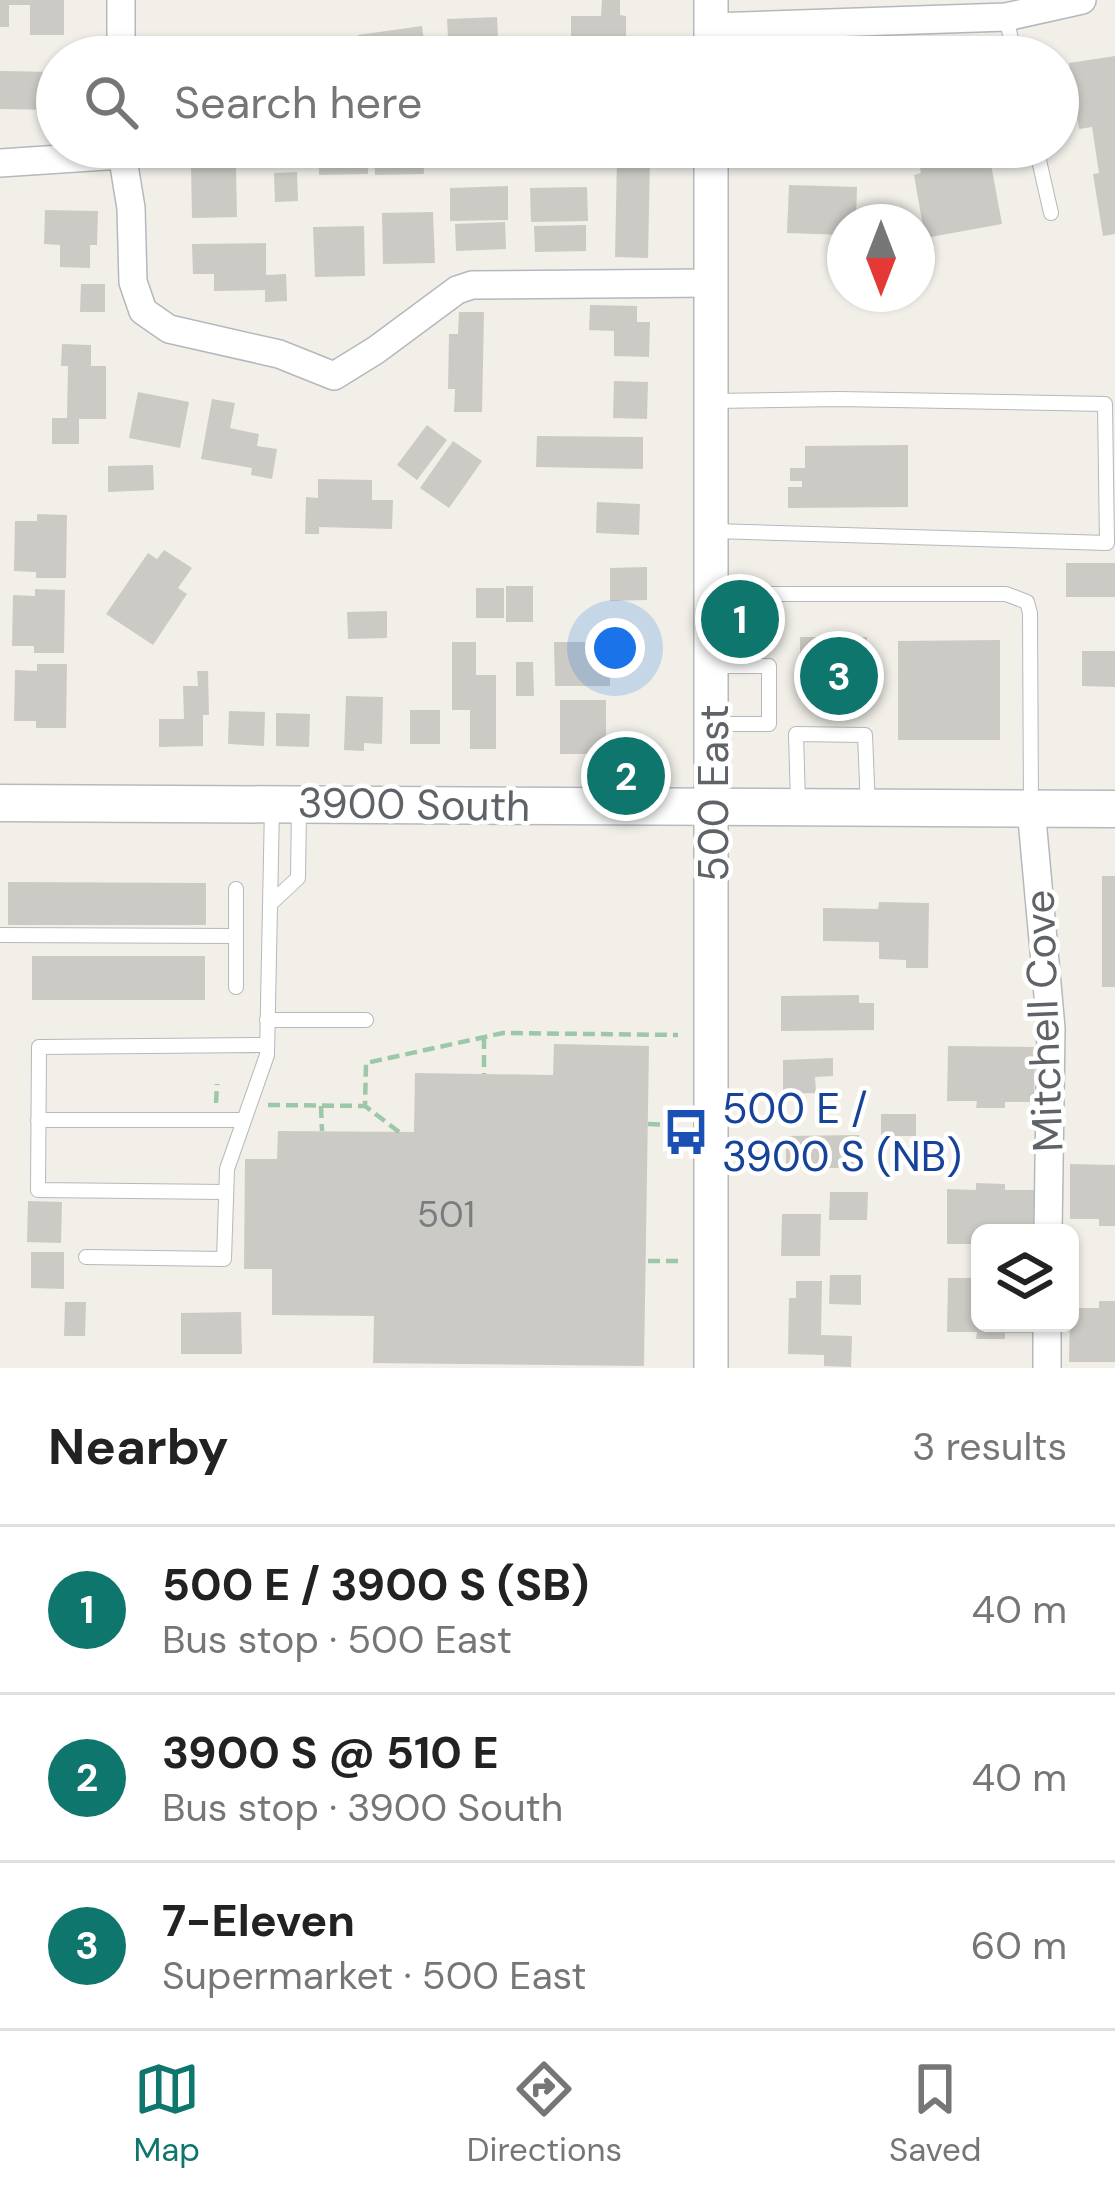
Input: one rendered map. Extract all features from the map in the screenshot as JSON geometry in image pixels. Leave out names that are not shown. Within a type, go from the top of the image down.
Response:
[{"type":"main road","name":"3900 South","points":[[0,803],[1115,808]]},
{"type":"street","points":[[121,0],[121,36]]},
{"type":"street","points":[[711,28],[1006,17],[1082,0]]},
{"type":"street","points":[[0,163],[36,159]]},
{"type":"street","points":[[124,168],[131,208],[133,282],[137,300],[152,321],[279,354],[334,376],[457,290],[472,285],[711,283]]},
{"type":"street","name":"500 East","points":[[711,1368],[712,168]]},
{"type":"street","name":"Mitchell Cove","points":[[1031,808],[1051,1028],[1048,1224]]},
{"type":"street","points":[[1047,1332],[1047,1368]]},
{"type":"lane","points":[[1006,17],[1010,36]]},
{"type":"lane","points":[[830,23],[830,36]]},
{"type":"lane","points":[[1041,168],[1051,213]]},
{"type":"lane","points":[[713,401],[1105,404],[1111,543],[713,531]]},
{"type":"lane","points":[[712,594],[1006,594],[1027,602],[1031,808]]},
{"type":"lane","points":[[712,666],[769,666],[769,724]]},
{"type":"lane","points":[[713,724],[769,724],[796,734],[865,735],[868,808]]},
{"type":"lane","points":[[796,734],[798,808]]},
{"type":"lane","points":[[86,1257],[224,1259],[226,1169],[267,1045],[269,904],[285,802]]},
{"type":"lane","points":[[269,904],[298,878],[285,802]]},
{"type":"lane","points":[[236,889],[236,987]]},
{"type":"lane","points":[[0,935],[236,936]]},
{"type":"lane","points":[[267,1020],[366,1020]]},
{"type":"lane","points":[[226,1192],[38,1190],[39,1047],[267,1045]]},
{"type":"lane","points":[[38,1120],[244,1120]]},
{"type":"path","points":[[364,1106],[366,1063],[503,1033],[678,1035]]},
{"type":"path","points":[[484,1037],[484,1074]]},
{"type":"path","points":[[262,1104],[364,1106],[399,1132]]},
{"type":"path","points":[[321,1106],[322,1131]]},
{"type":"path","points":[[648,1124],[678,1125]]},
{"type":"path","points":[[648,1261],[678,1261]]},
{"type":"building","points":[[0,0],[64,0],[64,35],[30,35],[30,5],[9,5],[9,27],[0,27]]},
{"type":"building","points":[[602,0],[620,0],[626,36],[571,36],[571,16],[601,16]]},
{"type":"building","points":[[497,17],[498,36],[448,36],[447,19]]},
{"type":"building","points":[[422,26],[423,36],[358,36]]},
{"type":"building","points":[[1115,56],[1115,234],[1103,236],[1093,174],[1099,173],[1092,127],[1079,129],[1079,61]]},
{"type":"building","points":[[0,71],[36,72],[36,110],[0,109]]},
{"type":"building","points":[[191,168],[236,168],[237,217],[192,218]]},
{"type":"building","points":[[319,168],[368,168],[368,174],[319,175]]},
{"type":"building","points":[[375,168],[424,168],[424,174],[375,175]]},
{"type":"building","points":[[617,168],[650,168],[648,258],[615,257]]},
{"type":"building","points":[[920,168],[992,168],[1002,224],[935,236],[935,204],[919,204],[914,175],[921,173]]},
{"type":"building","points":[[297,172],[298,201],[275,202],[274,173]]},
{"type":"building","points":[[789,185],[857,187],[857,204],[827,204],[827,234],[787,233]]},
{"type":"building","points":[[508,186],[508,220],[450,221],[450,188]]},
{"type":"building","points":[[587,187],[588,221],[531,222],[530,188]]},
{"type":"building","points":[[45,210],[98,211],[97,245],[90,245],[90,268],[60,267],[60,245],[44,244]]},
{"type":"building","points":[[433,212],[435,263],[383,264],[382,213]]},
{"type":"building","points":[[505,222],[506,249],[456,251],[455,224]]},
{"type":"building","points":[[586,225],[586,251],[535,252],[534,226]]},
{"type":"building","points":[[364,226],[365,276],[315,277],[313,227]]},
{"type":"building","points":[[266,243],[266,275],[286,274],[287,301],[265,302],[265,290],[214,291],[214,274],[193,274],[192,244]]},
{"type":"building","points":[[81,284],[105,284],[105,312],[80,312]]},
{"type":"building","points":[[590,305],[637,306],[637,322],[650,322],[649,357],[614,356],[614,331],[589,330]]},
{"type":"building","points":[[459,312],[484,312],[482,412],[454,412],[455,389],[448,389],[449,334],[458,334]]},
{"type":"building","points":[[62,344],[91,345],[91,366],[106,366],[106,419],[79,419],[79,444],[52,444],[52,418],[67,418],[68,366],[61,366]]},
{"type":"building","points":[[614,381],[648,382],[647,419],[613,418]]},
{"type":"building","points":[[138,392],[189,402],[180,448],[129,438]]},
{"type":"building","points":[[212,399],[235,403],[230,428],[259,434],[257,446],[277,449],[272,479],[251,475],[252,468],[201,459]]},
{"type":"building","points":[[427,425],[447,440],[417,480],[397,465]]},
{"type":"building","points":[[537,436],[643,437],[643,469],[536,467]]},
{"type":"building","points":[[453,441],[482,461],[449,508],[420,488]]},
{"type":"building","points":[[908,445],[908,507],[788,508],[788,487],[802,487],[802,481],[790,481],[790,468],[805,468],[805,446]]},
{"type":"building","points":[[153,465],[154,490],[108,492],[108,466]]},
{"type":"building","points":[[318,479],[372,480],[372,500],[393,500],[392,529],[319,527],[319,534],[305,534],[306,497],[318,498]]},
{"type":"building","points":[[597,502],[640,504],[639,535],[596,533]]},
{"type":"building","points":[[37,514],[67,515],[66,578],[36,578],[36,572],[14,571],[15,521],[37,521]]},
{"type":"building","points":[[164,550],[192,568],[178,588],[187,594],[153,645],[106,614],[148,553],[157,559]]},
{"type":"building","points":[[1066,563],[1115,563],[1115,597],[1066,597]]},
{"type":"building","points":[[647,567],[647,600],[610,601],[610,568]]},
{"type":"building","points":[[506,586],[533,586],[533,622],[506,622]]},
{"type":"building","points":[[476,588],[504,588],[504,618],[476,618]]},
{"type":"building","points":[[35,589],[65,590],[64,653],[34,653],[34,646],[12,646],[13,595],[35,596]]},
{"type":"building","points":[[387,611],[387,638],[348,639],[347,612]]},
{"type":"building","points":[[800,637],[867,637],[867,688],[800,688]]},
{"type":"building","points":[[1000,640],[1000,740],[898,740],[898,641]]},
{"type":"building","points":[[452,642],[476,642],[476,675],[496,675],[496,749],[470,749],[470,710],[452,710]]},
{"type":"building","points":[[554,642],[610,642],[610,686],[555,686]]},
{"type":"building","points":[[1082,651],[1115,651],[1115,687],[1082,686]]},
{"type":"building","points":[[516,662],[533,662],[534,696],[516,696]]},
{"type":"building","points":[[37,664],[67,664],[66,728],[36,728],[36,721],[14,721],[15,670],[37,671]]},
{"type":"building","points":[[197,671],[208,671],[209,715],[203,715],[203,746],[159,747],[159,719],[184,719],[183,686],[198,686]]},
{"type":"building","points":[[346,696],[383,697],[382,744],[364,743],[364,751],[344,750]]},
{"type":"building","points":[[560,700],[606,700],[606,754],[560,754]]},
{"type":"building","points":[[410,710],[440,710],[440,744],[410,744]]},
{"type":"building","points":[[229,711],[265,712],[264,746],[228,744]]},
{"type":"building","points":[[276,713],[310,714],[309,747],[276,746]]},
{"type":"building","points":[[1102,876],[1115,876],[1115,987],[1102,987]]},
{"type":"building","points":[[8,882],[206,883],[206,925],[8,925]]},
{"type":"building","points":[[879,902],[929,903],[928,968],[906,968],[906,960],[879,959],[879,942],[823,941],[823,908],[878,909]]},
{"type":"building","points":[[32,956],[205,956],[205,1000],[32,1000]]},
{"type":"building","points":[[859,995],[859,1003],[874,1003],[874,1030],[781,1031],[781,996]]},
{"type":"building","points":[[554,1044],[649,1046],[644,1366],[373,1363],[374,1316],[272,1315],[272,1269],[244,1269],[245,1159],[277,1159],[278,1131],[414,1132],[415,1073],[553,1075]]},
{"type":"building","points":[[948,1046],[1035,1047],[1034,1102],[976,1108],[977,1101],[947,1101]]},
{"type":"building","points":[[833,1058],[833,1076],[815,1077],[816,1093],[783,1094],[783,1060]]},
{"type":"building","points":[[881,1114],[916,1114],[916,1136],[881,1136]]},
{"type":"building","points":[[859,1135],[859,1168],[786,1168],[786,1136]]},
{"type":"building","points":[[1070,1164],[1115,1165],[1115,1226],[1099,1226],[1099,1219],[1070,1219]]},
{"type":"building","points":[[976,1183],[1034,1190],[1034,1224],[971,1224],[971,1244],[947,1244],[947,1189],[976,1190]]},
{"type":"building","points":[[830,1192],[868,1192],[867,1220],[829,1220]]},
{"type":"building","points":[[28,1201],[62,1202],[61,1243],[27,1242]]},
{"type":"building","points":[[782,1214],[821,1214],[820,1256],[781,1256]]},
{"type":"building","points":[[31,1252],[64,1252],[64,1289],[31,1288]]},
{"type":"building","points":[[830,1275],[861,1275],[861,1305],[829,1304]]},
{"type":"building","points":[[948,1278],[971,1278],[971,1332],[947,1332]]},
{"type":"building","points":[[796,1281],[822,1281],[821,1335],[852,1336],[851,1367],[824,1366],[824,1355],[788,1354],[789,1298],[796,1298]]},
{"type":"building","points":[[1099,1301],[1115,1301],[1115,1362],[1069,1362],[1070,1332],[1079,1332],[1079,1308],[1099,1308]]},
{"type":"building","points":[[65,1302],[86,1302],[85,1336],[64,1336]]},
{"type":"building","points":[[241,1312],[242,1354],[181,1354],[181,1313]]},
{"type":"building","points":[[977,1332],[1034,1332],[1005,1333],[1005,1339],[976,1339]]},
{"type":"place","name":"500 E / 3900 S (SB)","points":[[740,619]]},
{"type":"place","name":"7-Eleven","points":[[839,676]]},
{"type":"place","name":"3900 S @ 510 E","points":[[626,776]]},
{"type":"place","name":"500 E / 3900 S (NB)","points":[[686,1132]]}]
